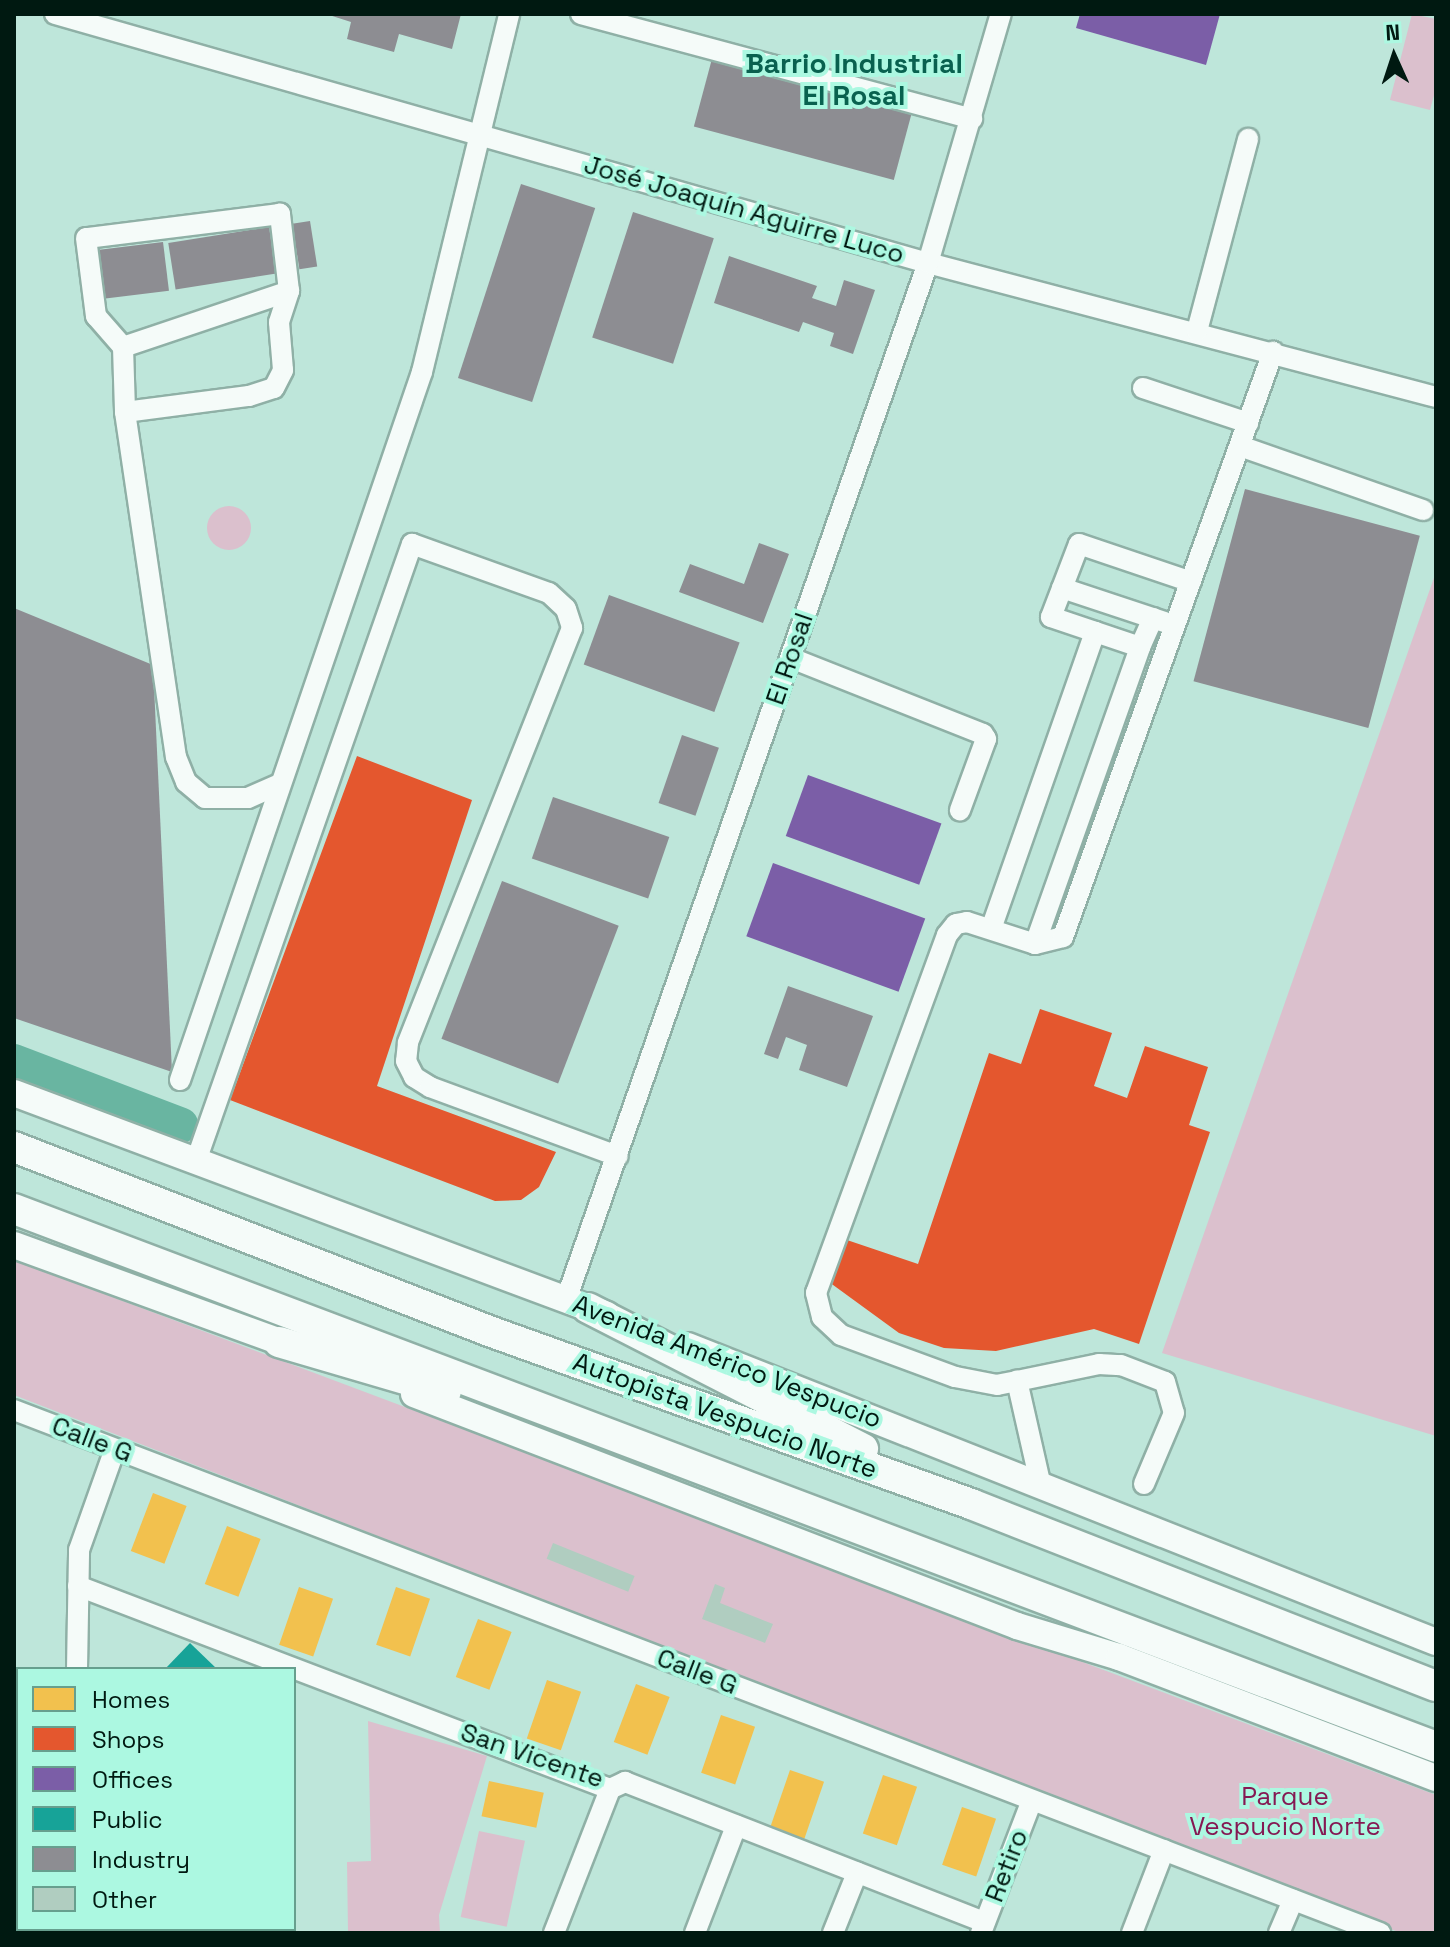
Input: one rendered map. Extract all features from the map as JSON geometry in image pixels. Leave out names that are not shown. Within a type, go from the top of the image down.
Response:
[{"type":"highway","name":"Autopista Vespucio Norte","points":[[14,1147],[489,1331],[971,1504],[1436,1686]]},
{"type":"highway","points":[[14,1209],[1436,1747]]},
{"type":"highway","points":[[577,1304],[971,1504]]},
{"type":"highway","points":[[279,1342],[685,1462]]},
{"type":"main road","name":"Avenida Américo Vespucio","points":[[14,1093],[1040,1482],[1436,1642]]},
{"type":"main road","points":[[14,1245],[279,1342],[1017,1626],[1119,1657],[1436,1778]]},
{"type":"street","name":"José Joaquín Aguirre Luco","points":[[55,14],[928,263],[1197,331],[1436,397]]},
{"type":"street","points":[[180,1080],[422,372],[477,132],[509,14]]},
{"type":"street","points":[[581,14],[972,119]]},
{"type":"street","name":"El Rosal","points":[[577,1304],[618,1156],[928,263],[1001,14]]},
{"type":"street","points":[[1197,331],[1248,139]]},
{"type":"street","points":[[125,412],[249,396],[274,388],[283,370],[279,322],[289,291],[280,214],[86,238],[96,316],[123,347],[125,412],[158,661],[186,782],[205,798],[228,802],[280,784]]},
{"type":"street","points":[[123,347],[289,291]]},
{"type":"street","points":[[1144,1484],[1174,1413],[1165,1382],[1121,1365],[1099,1364],[997,1385],[955,1377],[841,1335],[822,1317],[816,1293],[947,935],[956,924],[967,922],[1035,944],[1063,937],[1273,352]]},
{"type":"street","points":[[1143,388],[1248,423]]},
{"type":"street","points":[[1240,446],[1423,510]]},
{"type":"street","points":[[196,1161],[412,544],[549,593],[566,609],[572,628],[408,1043],[409,1070],[430,1087],[618,1156]]},
{"type":"street","points":[[1140,647],[1051,617],[1079,544],[1191,582]]},
{"type":"street","points":[[1062,588],[1175,626]]},
{"type":"street","points":[[1035,944],[1153,618]]},
{"type":"street","points":[[991,929],[1095,632]]},
{"type":"street","points":[[791,658],[983,734],[986,739],[960,810]]},
{"type":"street","points":[[1017,1381],[1040,1482]]},
{"type":"street","name":"Calle G","points":[[14,1410],[1380,1933]]},
{"type":"street","points":[[77,1667],[81,1540],[115,1449]]},
{"type":"street","name":"San Vicente","points":[[78,1586],[290,1667]]},
{"type":"street","name":"San Vicente","points":[[296,1669],[610,1789],[625,1782],[857,1873],[983,1928]]},
{"type":"street","points":[[554,1933],[610,1789]]},
{"type":"street","name":"Retiro","points":[[983,1928],[1032,1800]]},
{"type":"street","points":[[695,1933],[736,1826]]},
{"type":"street","points":[[1132,1933],[1164,1850]]},
{"type":"street","points":[[833,1933],[857,1873]]},
{"type":"street","points":[[1279,1933],[1293,1900]]},
{"type":"green space","points":[[1412,14],[1436,19],[1436,88],[1430,110],[1390,100]]},
{"type":"green space","points":[[229,506],[244,513],[251,528],[244,543],[229,550],[214,543],[207,528],[214,513]]},
{"type":"green space","points":[[1436,572],[1436,1436],[1162,1353]]},
{"type":"green space","name":"Parque Vespucio Norte","points":[[14,1260],[1436,1795],[1436,1933],[1401,1933],[14,1395]]},
{"type":"green space","points":[[368,1721],[487,1756],[439,1915],[440,1933],[348,1933],[347,1862],[371,1861]]},
{"type":"green space","points":[[479,1831],[525,1841],[507,1927],[461,1917]]},
{"type":"building: Homes","points":[[153,1493],[187,1506],[164,1564],[131,1551]]},
{"type":"building: Homes","points":[[227,1526],[261,1539],[238,1597],[205,1584]]},
{"type":"building: Homes","points":[[299,1587],[333,1599],[313,1656],[279,1645]]},
{"type":"building: Homes","points":[[396,1587],[430,1599],[410,1656],[376,1645]]},
{"type":"building: Homes","points":[[478,1619],[512,1632],[489,1690],[456,1677]]},
{"type":"building: Homes","points":[[547,1680],[581,1692],[561,1750],[527,1739]]},
{"type":"building: Homes","points":[[636,1684],[670,1697],[647,1755],[614,1742]]},
{"type":"building: Homes","points":[[721,1715],[755,1727],[735,1784],[701,1773]]},
{"type":"building: Homes","points":[[790,1770],[824,1782],[804,1840],[770,1829]]},
{"type":"building: Homes","points":[[883,1775],[917,1787],[897,1845],[863,1834]]},
{"type":"building: Homes","points":[[489,1781],[544,1793],[536,1828],[482,1816]]},
{"type":"building: Homes","points":[[962,1807],[996,1819],[976,1876],[942,1865]]},
{"type":"building: Shops","points":[[357,756],[472,800],[377,1086],[556,1152],[539,1187],[521,1200],[495,1201],[230,1100]]},
{"type":"building: Shops","points":[[1040,1009],[1112,1033],[1094,1086],[1127,1098],[1145,1046],[1208,1067],[1189,1125],[1210,1132],[1139,1344],[1094,1329],[996,1351],[944,1348],[899,1333],[829,1282],[844,1239],[918,1264],[989,1053],[1021,1064]]},
{"type":"building: Offices","points":[[1080,14],[1220,14],[1206,65],[1076,28]]},
{"type":"building: Offices","points":[[808,775],[941,824],[919,885],[786,836]]},
{"type":"building: Offices","points":[[773,863],[925,918],[899,992],[746,936]]},
{"type":"building: Public","points":[[190,1643],[215,1667],[167,1667]]},
{"type":"building: Industry","points":[[326,14],[461,14],[452,49],[399,34],[394,52],[347,39],[351,22]]},
{"type":"building: Industry","points":[[713,55],[913,109],[894,180],[694,126]]},
{"type":"building: Industry","points":[[521,184],[595,208],[532,402],[458,378]]},
{"type":"building: Industry","points":[[633,212],[714,238],[673,364],[592,338]]},
{"type":"building: Industry","points":[[310,221],[317,266],[299,269],[292,224]]},
{"type":"building: Industry","points":[[269,227],[276,273],[176,289],[168,243]]},
{"type":"building: Industry","points":[[163,242],[169,291],[99,299],[94,251]]},
{"type":"building: Industry","points":[[729,256],[817,286],[812,298],[836,306],[844,280],[875,290],[853,354],[830,346],[834,333],[803,322],[799,332],[714,303]]},
{"type":"building: Industry","points":[[1245,489],[1420,536],[1368,728],[1193,681]]},
{"type":"building: Industry","points":[[759,543],[789,554],[763,623],[679,592],[690,564],[744,584]]},
{"type":"building: Industry","points":[[609,595],[740,643],[714,712],[584,665]]},
{"type":"building: Industry","points":[[14,608],[153,665],[172,1072],[14,1018]]},
{"type":"building: Industry","points":[[682,735],[719,748],[695,816],[659,803]]},
{"type":"building: Industry","points":[[553,797],[669,837],[648,899],[532,858]]},
{"type":"building: Industry","points":[[502,881],[619,926],[558,1084],[441,1039]]},
{"type":"building: Industry","points":[[788,986],[873,1016],[847,1087],[799,1070],[807,1045],[786,1037],[778,1059],[764,1054]]},
{"type":"building: Other","points":[[553,1543],[635,1576],[628,1592],[547,1559]]},
{"type":"building: Other","points":[[715,1584],[725,1588],[720,1603],[773,1624],[765,1643],[702,1619]]},
{"type":"waterway","points":[[14,1062],[180,1125]]},
{"type":"district","name":"Barrio Industrial El Rosal","points":[[854,79]]}]
